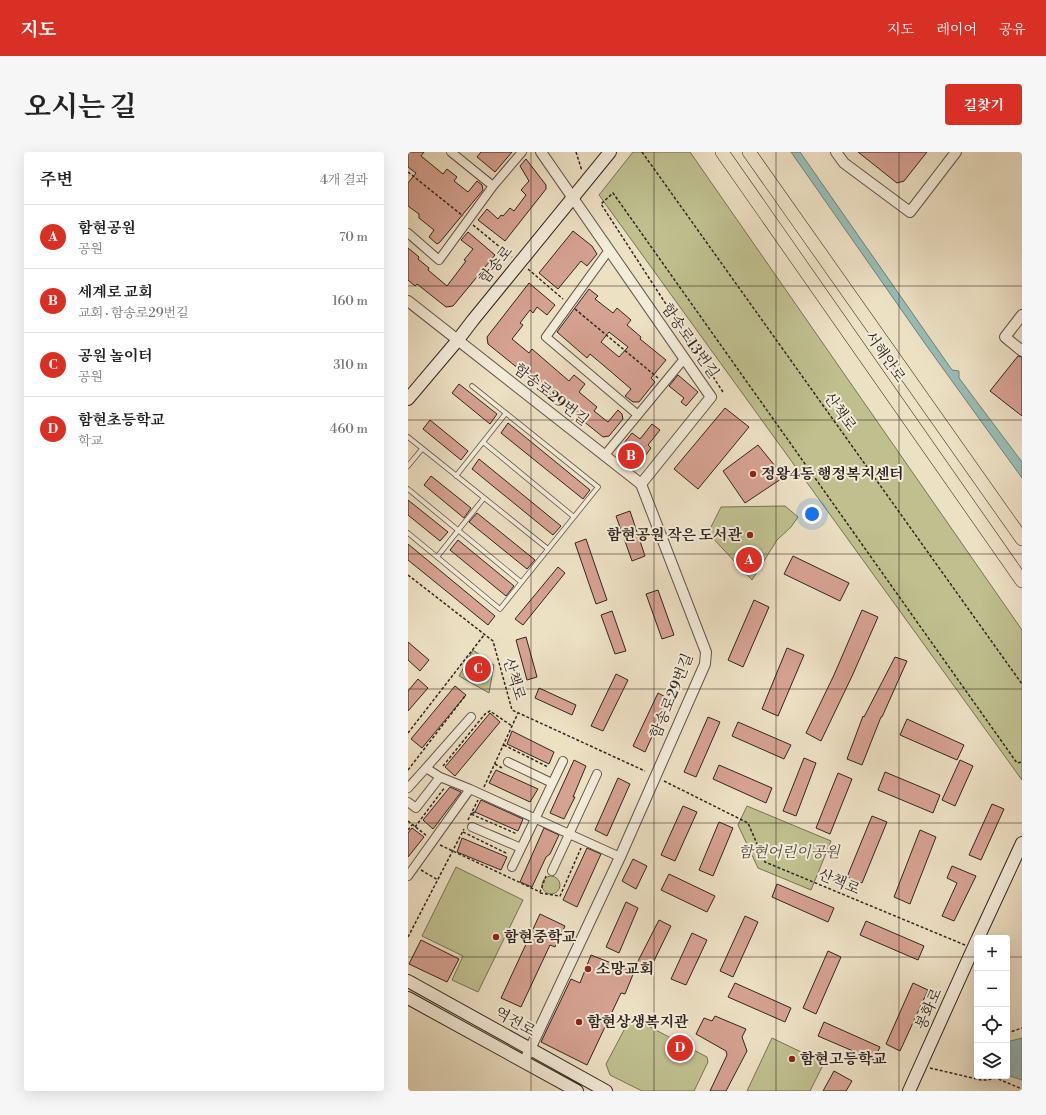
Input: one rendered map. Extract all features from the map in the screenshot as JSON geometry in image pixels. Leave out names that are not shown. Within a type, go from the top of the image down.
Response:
[{"type":"main road","name":"함송로","points":[[408,399],[457,341],[519,262],[610,152]]},
{"type":"main road","name":"서해안로","points":[[722,152],[1022,581]]},
{"type":"main road","name":"서해안로","points":[[749,152],[1022,538]]},
{"type":"main road","name":"봉화로","points":[[980,935],[1022,843]]},
{"type":"main road","name":"봉화로","points":[[909,1091],[974,948]]},
{"type":"main road","name":"역전로","points":[[408,981],[606,1091]]},
{"type":"main road","name":"역전로","points":[[408,998],[577,1091]]},
{"type":"street","points":[[451,152],[493,186]]},
{"type":"street","points":[[408,233],[439,260],[493,186],[522,152]]},
{"type":"street","name":"함송로13번길","points":[[541,152],[711,397],[641,484]]},
{"type":"street","points":[[836,152],[844,163],[910,212],[956,152]]},
{"type":"street","points":[[609,250],[546,337],[638,415]]},
{"type":"street","name":"함송로29번길","points":[[408,300],[457,341],[641,484],[706,652],[705,664],[620,857],[524,1062]]},
{"type":"street","points":[[1022,315],[1004,337],[1022,351]]},
{"type":"street","points":[[604,456],[684,359]]},
{"type":"street","points":[[408,788],[471,716]]},
{"type":"street","points":[[512,867],[563,761]]},
{"type":"street","points":[[508,762],[552,783]]},
{"type":"street","points":[[426,768],[440,777],[536,818],[620,857]]},
{"type":"street","points":[[552,871],[596,774]]},
{"type":"street","points":[[408,802],[416,808],[440,777]]},
{"type":"street","points":[[408,876],[470,789]]},
{"type":"street","points":[[472,827],[522,848]]},
{"type":"lane","points":[[408,533],[500,609],[598,487],[472,386]]},
{"type":"lane","points":[[456,476],[506,414]]},
{"type":"lane","points":[[408,437],[548,549]]},
{"type":"lane","points":[[483,442],[574,517]]},
{"type":"lane","points":[[408,466],[422,449]]},
{"type":"lane","points":[[408,489],[521,582]]},
{"type":"lane","points":[[437,557],[484,498]]},
{"type":"path","points":[[576,152],[585,181]]},
{"type":"path","name":"산책로","points":[[642,152],[1022,684]]},
{"type":"path","points":[[723,392],[600,204],[613,193],[1017,763],[1022,762]]},
{"type":"path","points":[[519,262],[664,383]]},
{"type":"path","name":"산책로","points":[[408,575],[492,641],[512,710],[645,771]]},
{"type":"path","points":[[408,733],[484,634]]},
{"type":"path","points":[[408,770],[464,696]]},
{"type":"path","points":[[444,766],[485,714],[490,711],[512,726]]},
{"type":"path","points":[[504,745],[548,767]]},
{"type":"path","name":"산책로","points":[[664,780],[748,823],[765,862],[965,945]]},
{"type":"path","points":[[415,827],[450,781]]},
{"type":"path","points":[[475,812],[471,814],[517,834]]},
{"type":"path","points":[[408,821],[433,841]]},
{"type":"path","points":[[408,830],[412,825]]},
{"type":"path","points":[[462,832],[508,854]]},
{"type":"path","points":[[540,892],[560,896],[583,843]]},
{"type":"path","points":[[415,866],[438,880]]},
{"type":"path","points":[[1010,1032],[1022,1028]]},
{"type":"path","points":[[921,1066],[974,1078]]},
{"type":"path","points":[[977,1079],[990,1079]]},
{"type":"path","points":[[1001,1079],[1022,1089]]},
{"type":"green space","points":[[633,152],[690,152],[1022,630],[1022,780],[599,195]]},
{"type":"green space","points":[[785,506],[798,517],[791,527],[777,540],[752,580],[708,533],[721,507]]},
{"type":"green space","points":[[473,650],[494,665],[489,693],[459,676]]},
{"type":"green space","name":"함현어린이공원","points":[[747,806],[831,841],[811,890],[758,868],[738,825]]},
{"type":"green space","points":[[456,867],[523,900],[478,992],[452,980],[463,956],[422,936]]},
{"type":"green space","points":[[551,876],[557,879],[560,885],[557,891],[551,894],[545,891],[542,885],[545,879]]},
{"type":"green space","points":[[631,1017],[707,1057],[708,1062],[694,1091],[642,1091],[610,1075],[606,1064]]},
{"type":"green space","points":[[772,1038],[824,1063],[810,1091],[747,1091]]},
{"type":"water","points":[[791,152],[800,152],[952,370],[959,371],[959,378],[1022,462],[1022,478],[926,345]]},
{"type":"water","points":[[1022,1038],[1022,1080],[1010,1076],[1010,1041]]},
{"type":"building","points":[[408,152],[424,152],[421,156],[443,174],[447,169],[457,177],[454,181],[468,192],[477,181],[482,185],[483,190],[437,244],[429,237],[434,230],[419,218],[419,214],[408,206],[408,183],[416,173],[408,167]]},
{"type":"building","points":[[481,152],[512,152],[495,172],[477,157]]},
{"type":"building","points":[[858,152],[927,152],[904,181],[897,183]]},
{"type":"building","points":[[526,159],[546,185],[546,189],[505,241],[478,220],[487,209],[498,219],[510,208],[514,211],[526,195],[521,190],[529,181],[520,166]]},
{"type":"building","points":[[573,231],[592,246],[597,254],[587,266],[581,261],[558,289],[539,273]]},
{"type":"building","points":[[468,232],[495,255],[453,306],[446,307],[417,284],[415,286],[408,280],[408,248],[429,268],[428,270],[447,286],[473,249],[461,240]]},
{"type":"building","points":[[529,283],[555,305],[547,315],[537,307],[533,313],[530,310],[520,323],[523,325],[512,339],[529,353],[532,349],[569,381],[574,375],[585,384],[579,392],[597,407],[594,411],[608,422],[618,410],[622,414],[623,419],[609,436],[603,437],[488,344],[487,337]]},
{"type":"building","points":[[589,289],[598,296],[595,299],[613,313],[617,308],[631,320],[627,325],[641,337],[640,339],[666,360],[651,378],[655,382],[639,402],[633,402],[625,396],[631,389],[590,354],[587,358],[557,332]],"holes":[[[609,332],[628,347],[619,357],[601,342]]]},
{"type":"building","points":[[1018,356],[1022,357],[1022,416],[990,391]]},
{"type":"building","points":[[678,375],[698,392],[686,406],[681,402],[684,398],[669,386]]},
{"type":"building","points":[[459,384],[497,414],[490,424],[452,393]]},
{"type":"building","points":[[725,408],[749,427],[698,489],[674,469]]},
{"type":"building","points":[[430,420],[468,451],[461,460],[423,429]]},
{"type":"building","points":[[508,423],[590,490],[583,499],[501,433]]},
{"type":"building","points":[[652,424],[660,430],[648,445],[651,448],[642,460],[634,460],[620,448],[632,433],[640,439]]},
{"type":"building","name":"정왕4동 행정복지센터","points":[[758,445],[784,477],[745,503],[723,471]]},
{"type":"building","points":[[479,459],[561,526],[553,535],[472,469]]},
{"type":"building","points":[[431,476],[471,508],[464,518],[424,485]]},
{"type":"building","points":[[408,500],[448,532],[440,541],[408,515]]},
{"type":"building","points":[[630,511],[645,556],[632,561],[616,516]]},
{"type":"building","points":[[477,513],[535,560],[527,569],[469,522]]},
{"type":"building","points":[[586,539],[607,600],[596,604],[575,543]]},
{"type":"building","points":[[458,540],[514,586],[506,596],[450,550]]},
{"type":"building","points":[[408,544],[495,616],[488,625],[408,560]]},
{"type":"building","points":[[793,556],[849,583],[840,601],[784,574]]},
{"type":"building","points":[[558,567],[565,573],[523,625],[515,619]]},
{"type":"building","points":[[658,590],[674,635],[662,639],[646,594]]},
{"type":"building","points":[[754,600],[769,607],[743,667],[728,660]]},
{"type":"building","points":[[862,610],[878,617],[821,741],[806,733],[834,675]]},
{"type":"building","points":[[612,611],[626,651],[615,654],[601,615]]},
{"type":"building","points":[[526,637],[537,677],[527,680],[516,640]]},
{"type":"building","points":[[408,642],[429,660],[420,671],[408,660]]},
{"type":"building","points":[[787,648],[804,655],[778,716],[762,709]]},
{"type":"building","points":[[895,657],[907,661],[881,717],[862,765],[847,759],[863,716],[864,717]]},
{"type":"building","points":[[616,674],[628,680],[603,731],[591,726]]},
{"type":"building","points":[[418,679],[428,688],[408,711],[408,691]]},
{"type":"building","points":[[455,686],[466,695],[422,748],[411,739]]},
{"type":"building","points":[[539,688],[576,705],[572,715],[535,698]]},
{"type":"building","points":[[658,693],[669,699],[645,752],[633,746]]},
{"type":"building","points":[[490,713],[500,722],[455,776],[445,767]]},
{"type":"building","points":[[708,717],[720,722],[696,777],[684,772]]},
{"type":"building","points":[[907,719],[964,745],[957,760],[900,735]]},
{"type":"building","points":[[738,722],[791,745],[784,759],[732,736]]},
{"type":"building","points":[[512,731],[554,752],[549,764],[507,744]]},
{"type":"building","points":[[804,758],[816,763],[796,816],[783,811]]},
{"type":"building","points":[[574,760],[586,766],[573,797],[575,797],[564,819],[550,813]]},
{"type":"building","points":[[960,760],[973,766],[955,806],[942,800]]},
{"type":"building","points":[[719,765],[772,788],[766,803],[713,779]]},
{"type":"building","points":[[496,770],[538,789],[530,802],[489,783]]},
{"type":"building","points":[[885,772],[940,795],[933,813],[878,790]]},
{"type":"building","points":[[838,773],[852,779],[830,834],[816,828]]},
{"type":"building","points":[[618,778],[630,784],[607,836],[595,830]]},
{"type":"building","points":[[450,787],[461,792],[433,829],[423,820]]},
{"type":"building","points":[[481,800],[523,819],[518,831],[475,812]]},
{"type":"building","points":[[992,804],[1004,809],[981,860],[969,855]]},
{"type":"building","points":[[683,806],[697,812],[675,861],[661,855]]},
{"type":"building","points":[[872,816],[887,822],[862,883],[847,877]]},
{"type":"building","points":[[719,822],[733,828],[713,876],[699,870]]},
{"type":"building","points":[[412,828],[424,837],[408,857],[408,833]]},
{"type":"building","points":[[544,828],[559,835],[550,854],[546,857],[532,887],[520,882]]},
{"type":"building","points":[[920,830],[936,837],[910,904],[894,897]]},
{"type":"building","points":[[462,838],[507,857],[501,870],[457,852]]},
{"type":"building","points":[[587,848],[601,854],[577,907],[563,900]]},
{"type":"building","points":[[633,859],[647,866],[636,889],[622,881]]},
{"type":"building","points":[[952,866],[976,876],[954,921],[942,916],[957,883],[947,878]]},
{"type":"building","points":[[669,874],[715,896],[707,912],[661,890]]},
{"type":"building","points":[[777,884],[834,908],[828,922],[772,897]]},
{"type":"building","points":[[626,902],[638,908],[619,953],[606,947]]},
{"type":"building","name":"함현중학교","points":[[540,914],[565,926],[555,947],[550,945],[521,1007],[501,998]]},
{"type":"building","points":[[745,916],[758,922],[733,977],[720,971]]},
{"type":"building","points":[[659,920],[671,926],[650,969],[637,963]]},
{"type":"building","points":[[866,921],[924,946],[918,960],[860,935]]},
{"type":"building","points":[[692,933],[707,940],[686,985],[671,979]]},
{"type":"building","points":[[421,940],[459,959],[447,982],[409,964]]},
{"type":"building","points":[[828,951],[841,957],[816,1014],[803,1008]]},
{"type":"building","name":"함현상생복지관","points":[[591,955],[634,972],[625,994],[621,993],[587,1065],[541,1042],[571,979],[580,983]]},
{"type":"building","points":[[735,983],[791,1008],[785,1022],[728,997]]},
{"type":"building","points":[[913,983],[928,990],[900,1051],[886,1044]]},
{"type":"building","points":[[715,1016],[746,1029],[742,1037],[747,1051],[726,1091],[710,1091],[727,1055],[726,1051],[696,1034],[704,1018],[712,1021]]},
{"type":"building","points":[[824,1022],[880,1047],[874,1060],[818,1036]]},
{"type":"building","points":[[834,1071],[852,1081],[846,1091],[823,1091]]},
{"type":"place","name":"세계로 교회","points":[[631,456]]},
{"type":"place","name":"정왕4동 행정복지센터","points":[[753,474]]},
{"type":"place","name":"함현공원 작은 도서관","points":[[750,535]]},
{"type":"place","name":"함현공원","points":[[749,560]]},
{"type":"place","name":"공원 놀이터","points":[[478,669]]},
{"type":"place","name":"함현중학교","points":[[496,937]]},
{"type":"place","name":"소망교회","points":[[588,969]]},
{"type":"place","name":"함현상생복지관","points":[[579,1022]]},
{"type":"place","name":"함현초등학교","points":[[680,1048]]},
{"type":"place","name":"함현고등학교","points":[[792,1059]]}]
